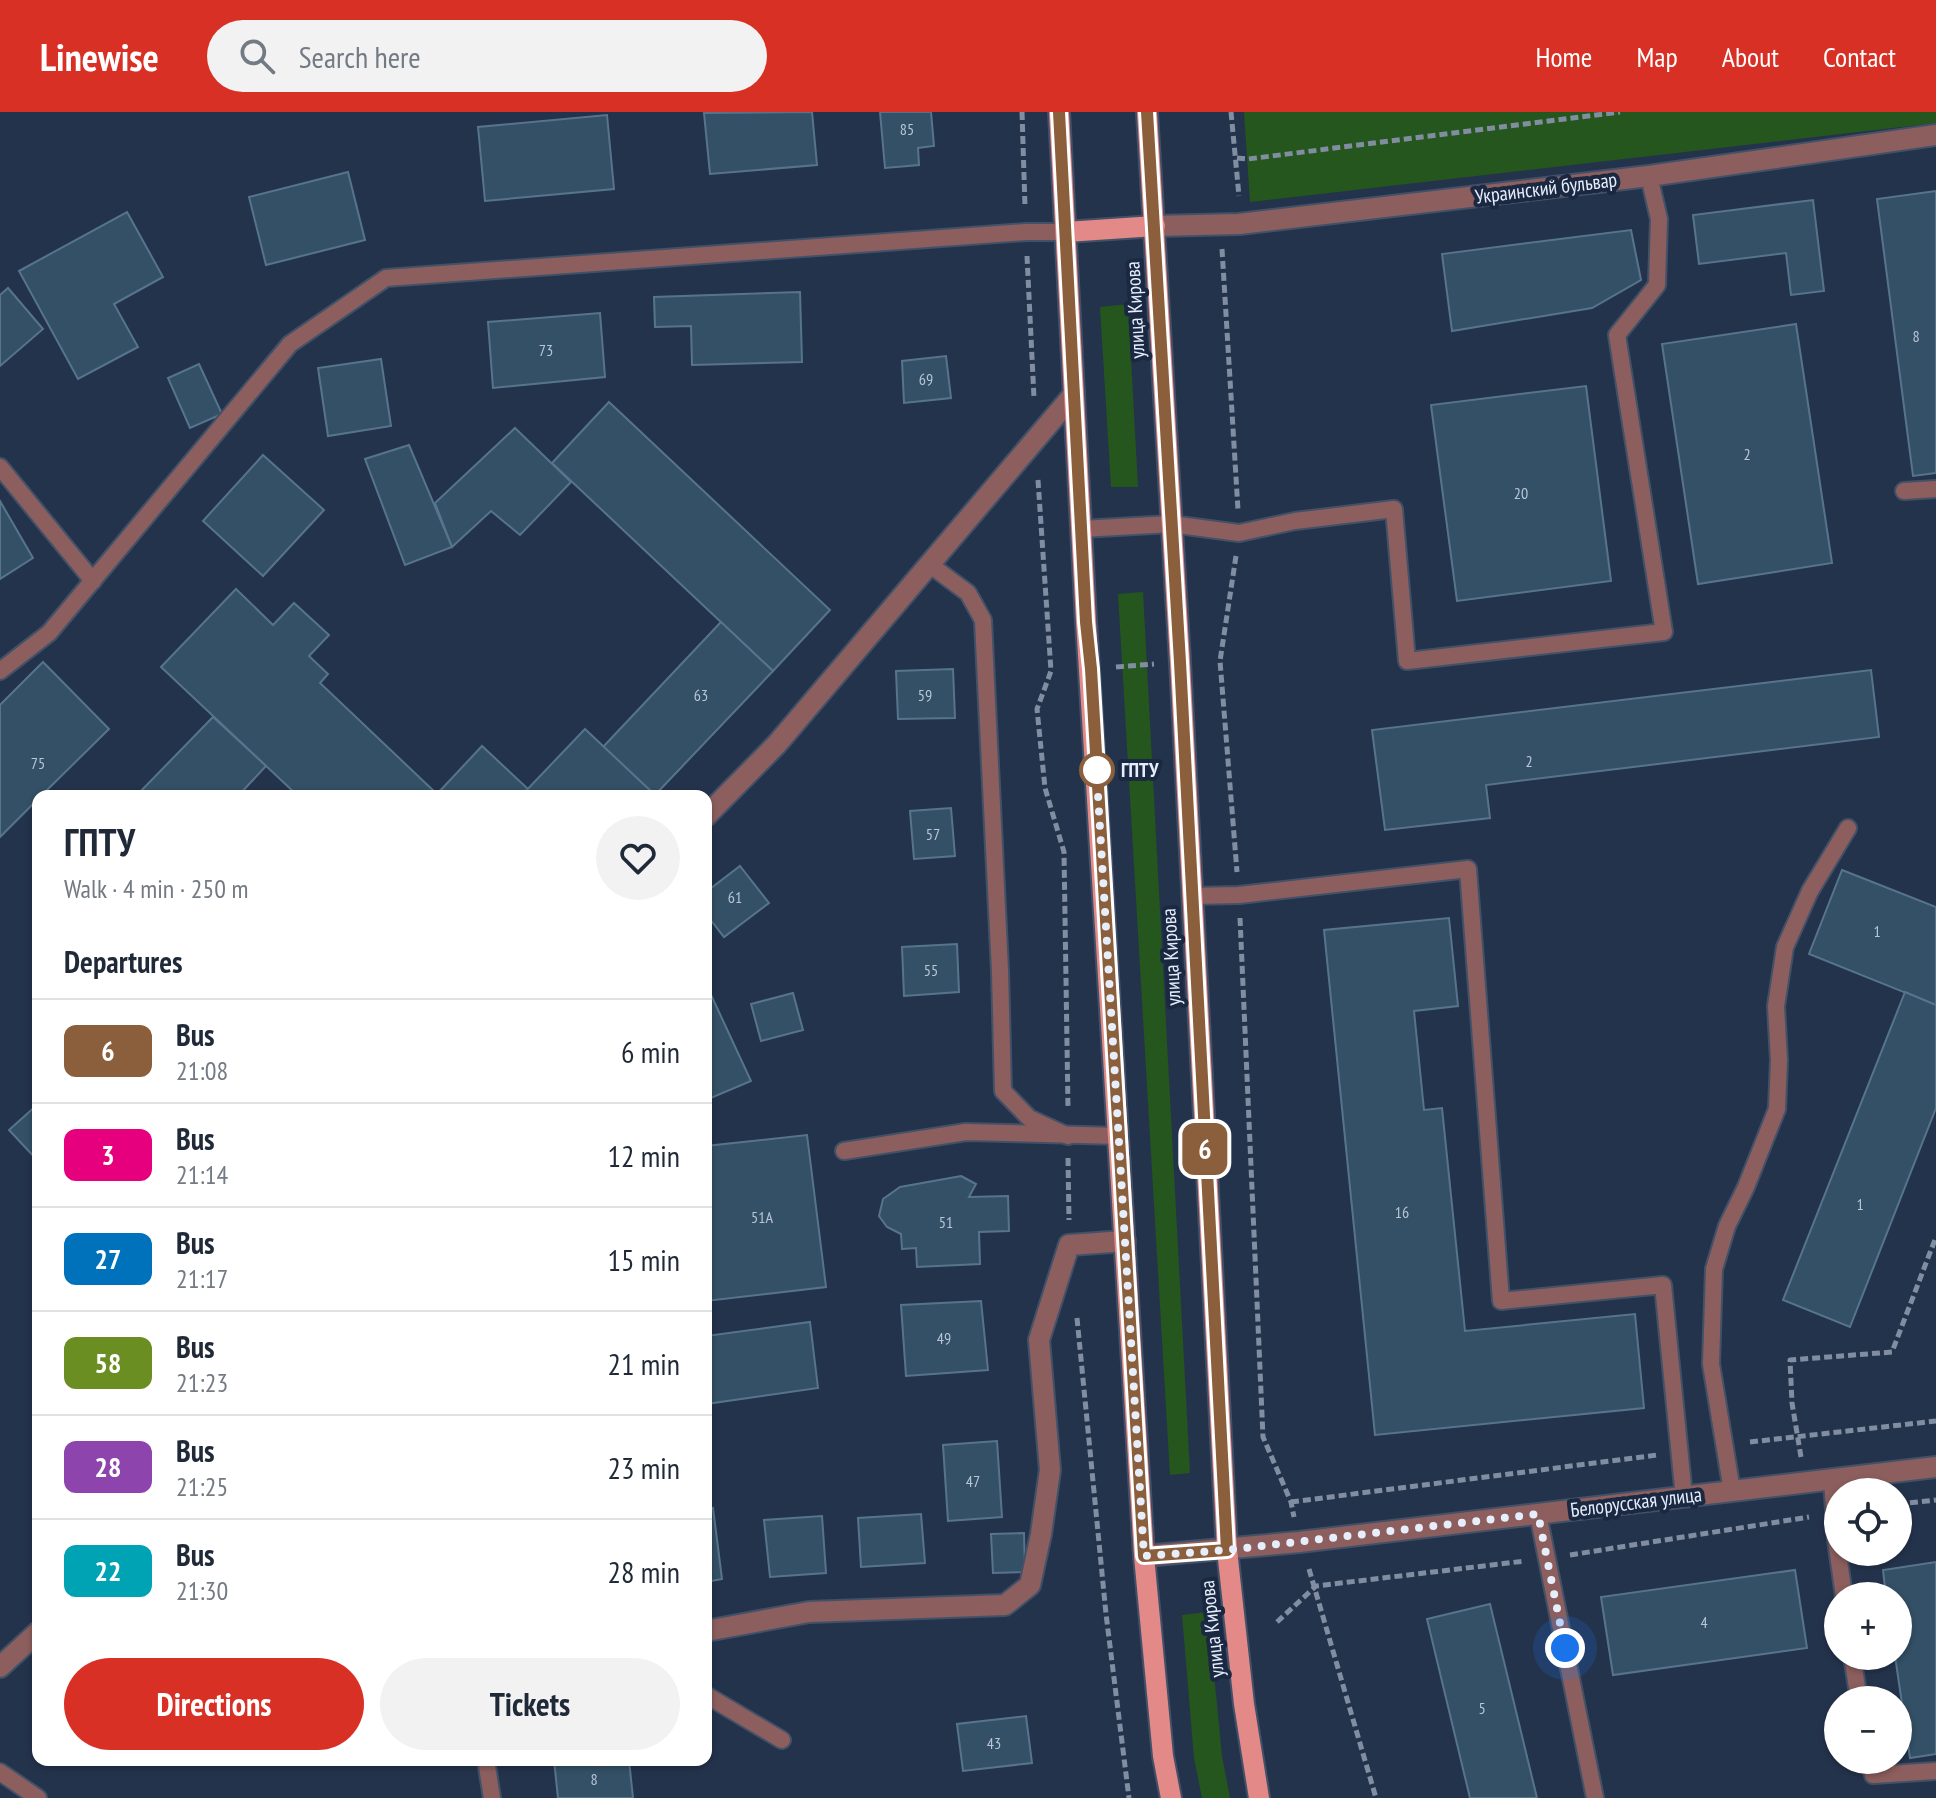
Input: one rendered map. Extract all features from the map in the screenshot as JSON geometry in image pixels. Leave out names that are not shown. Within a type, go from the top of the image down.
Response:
[{"type":"main road","points":[[1059,112],[1081,529],[1144,1556],[1163,1756],[1171,1798]]},
{"type":"main road","name":"улица Кирова","points":[[1147,112],[1227,1550],[1244,1704],[1259,1798]]},
{"type":"main road","points":[[1066,232],[1155,226]]},
{"type":"street","name":"Украинский бульвар","points":[[1155,226],[1239,224],[1649,176],[1936,135]]},
{"type":"street","points":[[712,810],[777,744],[1074,394]]},
{"type":"street","points":[[712,1630],[809,1612],[1005,1605],[1030,1585],[1050,1470],[1039,1340],[1069,1245],[1125,1241]]},
{"type":"street","name":"Белорусская улица","points":[[1841,1478],[1936,1467]]},
{"type":"street","name":"Белорусская улица","points":[[1144,1556],[1299,1542],[1824,1480]]},
{"type":"street","points":[[0,1667],[32,1638]]},
{"type":"lane","points":[[1081,529],[1171,524],[1239,533],[1295,521],[1394,509],[1407,661],[1664,632],[1617,335],[1657,285],[1659,219],[1649,176]]},
{"type":"lane","points":[[1,669],[49,633],[290,344],[386,278],[1026,232],[1066,232]]},
{"type":"lane","points":[[0,467],[93,581]]},
{"type":"lane","points":[[1904,491],[1936,489]]},
{"type":"lane","points":[[929,564],[968,593],[983,620],[1003,1091],[1029,1118],[1068,1136]]},
{"type":"lane","points":[[1732,1491],[1711,1364],[1714,1269],[1727,1226],[1777,1109],[1779,1060],[1776,1006],[1785,947],[1810,891],[1848,828]]},
{"type":"lane","points":[[1192,896],[1239,895],[1468,869],[1501,1301],[1663,1285],[1684,1497]]},
{"type":"lane","points":[[844,1151],[966,1132],[1119,1136]]},
{"type":"lane","points":[[1538,1514],[1595,1798]]},
{"type":"lane","points":[[712,1699],[782,1740]]},
{"type":"lane","points":[[487,1766],[492,1798]]},
{"type":"lane","points":[[1912,1773],[1936,1771]]},
{"type":"lane","points":[[0,1772],[38,1798]]},
{"type":"path","points":[[1022,112],[1036,439],[1051,671],[1037,709],[1045,788],[1064,852],[1069,1245]]},
{"type":"path","points":[[1231,112],[1237,158],[1239,224],[1221,250],[1239,533],[1220,661],[1239,895],[1263,1437],[1291,1502],[1299,1542],[1316,1586],[1376,1798]]},
{"type":"path","points":[[1237,158],[1620,112]]},
{"type":"path","points":[[1051,671],[1220,661]]},
{"type":"path","points":[[1808,1517],[1792,1403],[1790,1360],[1892,1352],[1936,1237]]},
{"type":"path","points":[[1076,1306],[1108,1627],[1129,1798]]},
{"type":"path","points":[[1726,1446],[1936,1421]]},
{"type":"path","points":[[1291,1502],[1679,1452]]},
{"type":"path","points":[[1912,1503],[1936,1500]]},
{"type":"green space","points":[[1244,112],[1936,112],[1936,123],[1250,202]]},
{"type":"green space","points":[[1128,304],[1138,487],[1111,487],[1100,307]]},
{"type":"green space","points":[[1143,592],[1190,1473],[1170,1475],[1118,594]]},
{"type":"green space","points":[[1208,1612],[1222,1756],[1230,1798],[1202,1798],[1194,1758],[1182,1615]]},
{"type":"building","points":[[812,112],[817,165],[710,174],[704,113]]},
{"type":"building","points":[[880,112],[931,112],[934,146],[918,148],[919,165],[885,168]]},
{"type":"building","points":[[607,115],[614,189],[485,201],[478,127]]},
{"type":"building","points":[[348,172],[365,240],[266,265],[249,197]]},
{"type":"building","points":[[1936,191],[1936,473],[1913,476],[1877,199]]},
{"type":"building","points":[[1813,200],[1824,291],[1791,295],[1786,253],[1699,264],[1693,215]]},
{"type":"building","points":[[127,212],[163,277],[114,304],[138,347],[78,379],[19,271]]},
{"type":"building","points":[[1631,230],[1641,280],[1592,308],[1452,331],[1442,254]]},
{"type":"building","points":[[8,288],[43,329],[0,366],[0,295]]},
{"type":"building","points":[[800,292],[802,362],[692,365],[691,326],[655,327],[654,297]]},
{"type":"building","points":[[600,313],[605,377],[493,388],[488,322]]},
{"type":"building","points":[[1796,324],[1832,563],[1698,584],[1662,344]]},
{"type":"building","points":[[946,356],[951,398],[904,403],[902,361]]},
{"type":"building","points":[[381,359],[391,426],[328,436],[318,368]]},
{"type":"building","points":[[199,364],[222,414],[190,428],[168,378]]},
{"type":"building","points":[[1586,386],[1611,581],[1457,601],[1431,405]]},
{"type":"building","points":[[609,402],[830,610],[773,671],[552,463]]},
{"type":"building","points":[[515,428],[571,482],[520,535],[491,511],[452,547],[435,503]]},
{"type":"building","points":[[409,445],[452,547],[405,565],[365,459]]},
{"type":"building","points":[[263,455],[324,510],[263,576],[203,521]]},
{"type":"building","points":[[0,501],[33,558],[0,579]]},
{"type":"building","points":[[236,589],[273,625],[294,603],[329,635],[309,656],[328,674],[320,683],[433,790],[292,790],[161,667]]},
{"type":"building","points":[[721,622],[773,671],[660,790],[650,790],[603,747]]},
{"type":"building","points":[[43,662],[109,729],[47,790],[32,790],[32,805],[0,837],[0,705]]},
{"type":"building","points":[[953,669],[955,718],[898,719],[896,671]]},
{"type":"building","points":[[1871,670],[1879,737],[1486,785],[1490,818],[1385,830],[1372,730]]},
{"type":"building","points":[[213,717],[266,766],[244,790],[142,790]]},
{"type":"building","points":[[585,729],[650,790],[527,790]]},
{"type":"building","points":[[482,746],[527,790],[441,790]]},
{"type":"building","points":[[951,808],[955,856],[914,859],[910,811]]},
{"type":"building","points":[[740,866],[769,903],[724,937],[712,922],[712,887]]},
{"type":"building","points":[[1842,870],[1936,907],[1936,1005],[1809,954]]},
{"type":"building","points":[[1449,918],[1458,1006],[1414,1011],[1424,1110],[1442,1108],[1465,1331],[1635,1314],[1644,1408],[1375,1435],[1324,930]]},
{"type":"building","points":[[957,944],[959,992],[904,996],[902,947]]},
{"type":"building","points":[[1905,992],[1936,1005],[1936,1108],[1850,1327],[1783,1300]]},
{"type":"building","points":[[793,993],[803,1030],[761,1041],[751,1004]]},
{"type":"building","points":[[712,997],[751,1081],[712,1097]]},
{"type":"building","points":[[32,1109],[32,1155],[9,1130]]},
{"type":"building","points":[[807,1135],[826,1287],[712,1300],[712,1145]]},
{"type":"building","points":[[961,1176],[976,1184],[969,1197],[1008,1196],[1009,1231],[979,1232],[980,1264],[917,1267],[916,1248],[902,1249],[901,1234],[887,1227],[879,1216],[883,1199],[900,1187]]},
{"type":"building","points":[[981,1301],[988,1370],[906,1376],[901,1305]]},
{"type":"building","points":[[810,1322],[818,1388],[712,1403],[712,1335]]},
{"type":"building","points":[[997,1441],[1002,1517],[948,1521],[943,1445]]},
{"type":"building","points":[[712,1508],[722,1579],[712,1581]]},
{"type":"building","points":[[921,1514],[925,1563],[861,1567],[858,1518]]},
{"type":"building","points":[[822,1516],[826,1573],[770,1577],[764,1520]]},
{"type":"building","points":[[1024,1533],[1025,1572],[993,1573],[991,1534]]},
{"type":"building","points":[[1936,1562],[1936,1754],[1912,1758],[1912,1686],[1899,1686],[1897,1670],[1912,1670],[1912,1582],[1884,1582],[1883,1570]]},
{"type":"building","points":[[1795,1570],[1807,1648],[1613,1675],[1601,1597]]},
{"type":"building","points":[[1490,1604],[1537,1798],[1470,1798],[1427,1619]]},
{"type":"building","points":[[1026,1716],[1032,1763],[963,1771],[957,1724]]},
{"type":"building","points":[[555,1766],[630,1766],[633,1798],[558,1798]]},
{"type":"bus line","name":"6","points":[[1059,112],[1086,622],[1144,1556],[1227,1550],[1147,112]]},
{"type":"place","name":"ГПТУ","points":[[1097,770]]},
{"type":"route","points":[[1097,770],[1096,762],[1144,1556],[1227,1550],[1538,1514],[1565,1648]]}]
